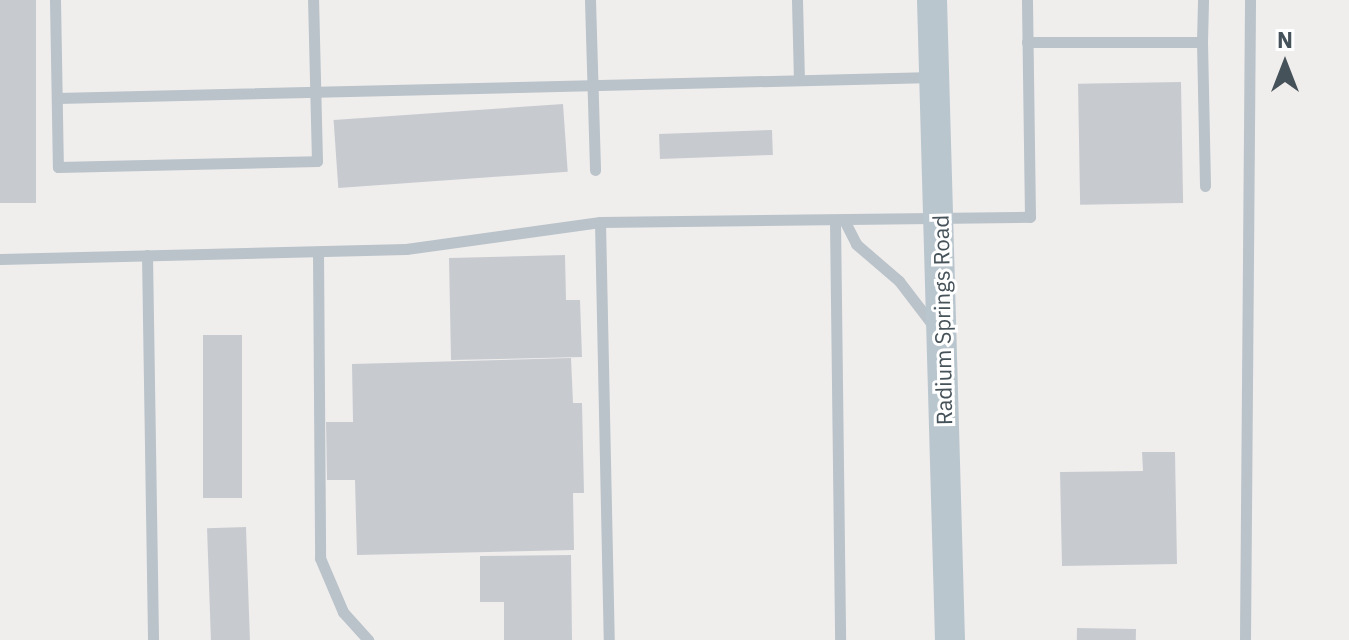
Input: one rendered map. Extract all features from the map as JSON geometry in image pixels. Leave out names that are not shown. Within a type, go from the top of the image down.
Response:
[{"type":"main road","name":"Radium Springs Road","points":[[932,0],[950,640]]},
{"type":"lane","points":[[55,0],[58,167],[317,161],[313,0]]},
{"type":"lane","points":[[590,0],[595,170]]},
{"type":"lane","points":[[797,0],[799,80]]},
{"type":"lane","points":[[0,259],[406,249],[600,222],[1030,217],[1027,0]]},
{"type":"lane","points":[[1203,0],[1205,186]]},
{"type":"lane","points":[[1245,640],[1250,0]]},
{"type":"lane","points":[[1027,42],[1202,42]]},
{"type":"lane","points":[[57,98],[934,77]]},
{"type":"lane","points":[[840,220],[856,244],[899,281],[942,338]]},
{"type":"lane","points":[[840,220],[840,640]]},
{"type":"lane","points":[[600,222],[609,640]]},
{"type":"lane","points":[[318,252],[320,558],[343,612],[368,640]]},
{"type":"lane","points":[[147,255],[153,640]]},
{"type":"building","points":[[0,0],[36,0],[36,203],[0,203]]},
{"type":"building","points":[[1181,82],[1183,203],[1080,205],[1078,84]]},
{"type":"building","points":[[563,104],[568,172],[338,188],[334,120]]},
{"type":"building","points":[[772,130],[773,155],[660,159],[659,134]]},
{"type":"building","points":[[565,255],[566,300],[580,300],[582,357],[451,360],[449,258]]},
{"type":"building","points":[[203,335],[242,335],[242,498],[203,498]]},
{"type":"building","points":[[571,358],[573,403],[582,403],[584,493],[573,493],[574,550],[357,555],[355,480],[327,480],[326,422],[353,422],[352,364]]},
{"type":"building","points":[[1142,452],[1175,452],[1177,564],[1062,566],[1060,472],[1143,471]]},
{"type":"building","points":[[246,527],[250,640],[211,640],[207,528]]},
{"type":"building","points":[[571,555],[572,640],[504,640],[504,602],[480,602],[480,556]]},
{"type":"building","points":[[1077,628],[1136,629],[1136,640],[1077,640]]}]
